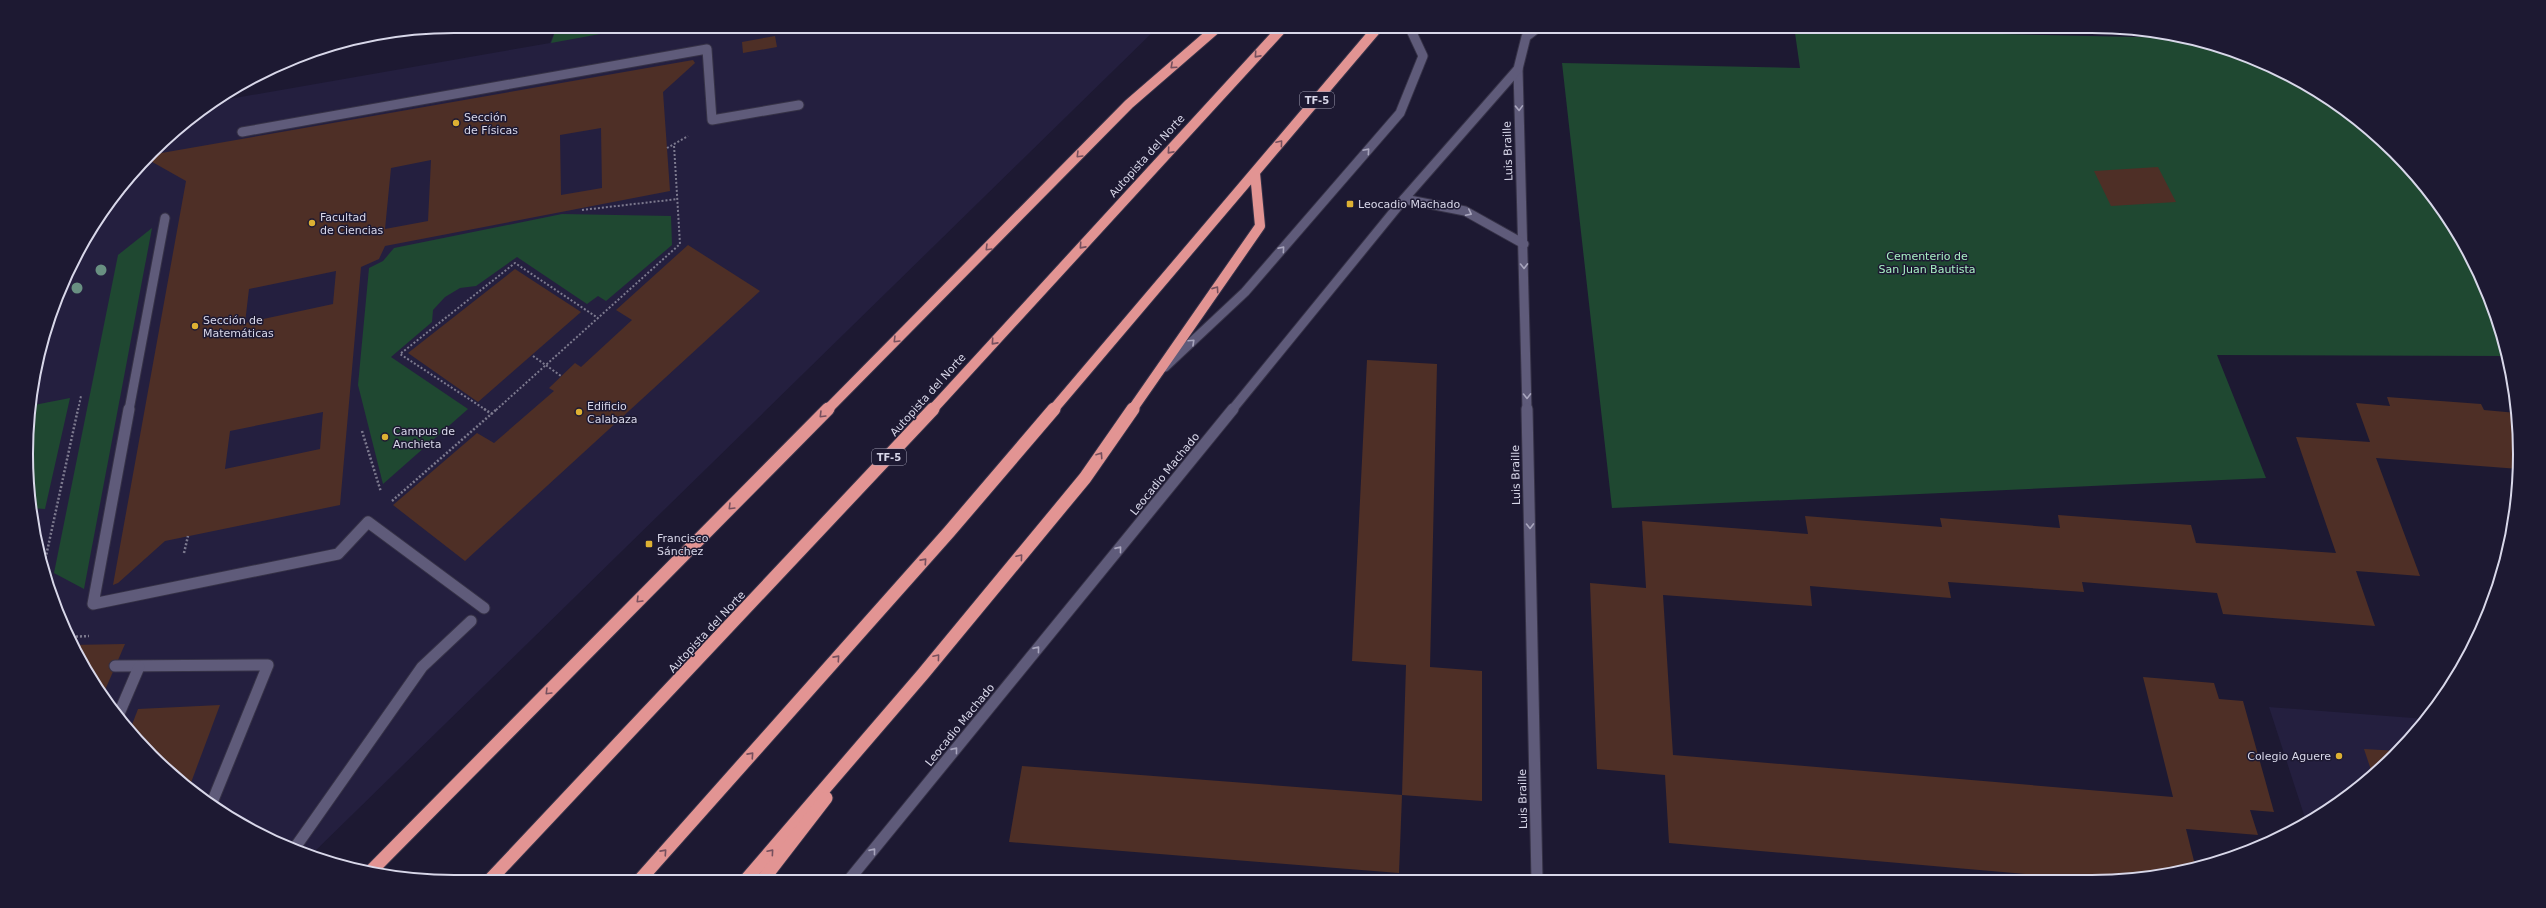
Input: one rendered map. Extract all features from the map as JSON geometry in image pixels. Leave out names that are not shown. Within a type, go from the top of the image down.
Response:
[{"type":"highway","points":[[375,867],[1129,104],[1211,33]]},
{"type":"highway","name":"Autopista del Norte","points":[[495,875],[857,492],[1278,33]]},
{"type":"highway","name":"TF-5","points":[[644,875],[950,532],[1373,33]]},
{"type":"highway","points":[[750,875],[922,674],[1084,478],[1260,226],[1255,173]]},
{"type":"highway","points":[[767,875],[922,674]]},
{"type":"street","points":[[1153,378],[1245,292],[1400,113],[1423,56],[1413,33]]},
{"type":"street","name":"Leocadio Machado","points":[[853,875],[1404,200],[1518,69],[1526,38],[1532,33]]},
{"type":"street","points":[[242,132],[707,48],[712,120],[799,105]]},
{"type":"street","name":"Luis Braille","points":[[1518,69],[1524,244],[1537,875]]},
{"type":"street","points":[[1404,200],[1465,211],[1524,244]]},
{"type":"street","points":[[166,218],[93,604],[338,554],[368,522],[484,608]]},
{"type":"street","points":[[297,845],[422,667],[471,621]]},
{"type":"street","points":[[115,666],[268,665],[214,799]]},
{"type":"street","points":[[120,710],[139,667]]},
{"type":"path","points":[[368,522],[492,414],[680,244],[674,145]]},
{"type":"path","points":[[582,210],[678,199]]},
{"type":"path","points":[[492,414],[400,354],[515,263],[598,318]]},
{"type":"path","points":[[533,356],[561,376]]},
{"type":"path","points":[[46,557],[81,396]]},
{"type":"path","points":[[362,431],[377,478]]},
{"type":"path","points":[[186,541],[188,536]]},
{"type":"path","points":[[75,637],[91,636],[94,631]]},
{"type":"shaded area","name":"Campus de Anchieta","points":[[554,33],[1152,33],[315,851],[268,832],[243,819],[220,804],[176,771],[137,732],[120,710],[104,688],[76,640],[55,589],[47,563],[41,536],[34,482],[34,426],[41,372],[47,345],[55,319],[76,268],[89,243],[120,198],[137,176],[176,137],[227,99],[550,43]]},
{"type":"shaded area","name":"Colegio Aguere","points":[[2269,707],[2419,718],[2409,732],[2370,771],[2326,804],[2305,817]]},
{"type":"green space","points":[[555,33],[606,33],[551,43]]},
{"type":"green space","name":"Cementerio de San Juan Bautista","points":[[1795,33],[1958,33],[2149,37],[2201,47],[2253,65],[2278,76],[2326,104],[2370,137],[2409,176],[2442,220],[2470,268],[2491,319],[2501,356],[2217,355],[2266,478],[1612,508],[1562,63],[1800,68]]},
{"type":"green space","points":[[562,214],[671,216],[672,245],[606,301],[598,296],[587,304],[517,257],[476,286],[460,288],[445,297],[433,310],[432,322],[391,357],[468,409],[383,484],[358,385],[369,268],[383,261],[394,248]]},
{"type":"green space","points":[[152,228],[84,589],[54,573],[118,255]]},
{"type":"green space","points":[[70,398],[45,509],[37,508],[34,482],[33,454],[36,405]]},
{"type":"building","points":[[775,36],[777,47],[743,53],[742,42]]},
{"type":"building","points":[[693,60],[695,63],[663,92],[670,191],[385,246],[379,259],[361,267],[340,505],[165,541],[118,583],[113,585],[186,181],[151,161],[159,153]],"holes":[[[601,128],[602,188],[561,195],[560,135]],[[431,160],[428,221],[385,229],[391,168]],[[336,271],[333,304],[245,323],[249,289]],[[323,412],[320,449],[225,469],[230,431]]]},
{"type":"building","points":[[2158,167],[2176,202],[2111,206],[2094,171]]},
{"type":"building","name":"Edificio Calabaza","points":[[688,245],[760,291],[465,561],[393,505],[477,433],[494,443],[554,391],[549,388],[575,363],[581,367],[632,320],[616,310]]},
{"type":"building","points":[[515,269],[581,312],[478,402],[408,353]]},
{"type":"building","points":[[1367,360],[1437,364],[1430,667],[1482,671],[1482,801],[1402,795],[1406,665],[1352,661]]},
{"type":"building","points":[[2387,397],[2481,404],[2484,410],[2510,412],[2512,468],[2376,458],[2420,576],[2356,571],[2375,626],[2223,614],[2217,593],[2082,582],[2084,592],[1948,582],[1951,598],[1810,586],[1812,606],[1663,595],[1673,755],[2173,797],[2143,677],[2214,683],[2219,699],[2243,701],[2274,812],[2250,810],[2258,835],[2186,829],[2194,862],[2147,871],[2092,875],[2037,875],[1669,843],[1665,775],[1597,769],[1590,583],[1646,588],[1642,521],[1808,534],[1805,516],[1942,527],[1940,518],[2060,528],[2058,515],[2191,525],[2196,543],[2336,553],[2296,437],[2370,442],[2356,403],[2390,406]]},
{"type":"building","points":[[125,644],[105,690],[89,664],[79,645]]},
{"type":"building","points":[[220,705],[191,783],[156,752],[132,725],[138,709]]},
{"type":"building","points":[[2364,749],[2391,751],[2390,752],[2371,770]]},
{"type":"building","points":[[1022,766],[1402,795],[1399,873],[1009,842]]},
{"type":"place","name":"Sección de Físicas","points":[[456,123]]},
{"type":"place","name":"Leocadio Machado","points":[[1350,204]]},
{"type":"place","name":"Facultad de Ciencias","points":[[312,223]]},
{"type":"place","name":"Sección de Matemáticas","points":[[195,326]]},
{"type":"place","name":"Edificio Calabaza","points":[[579,412]]},
{"type":"place","name":"Campus de Anchieta","points":[[385,437]]},
{"type":"place","name":"Francisco Sánchez","points":[[649,544]]},
{"type":"place","name":"Colegio Aguere","points":[[2339,756]]}]
